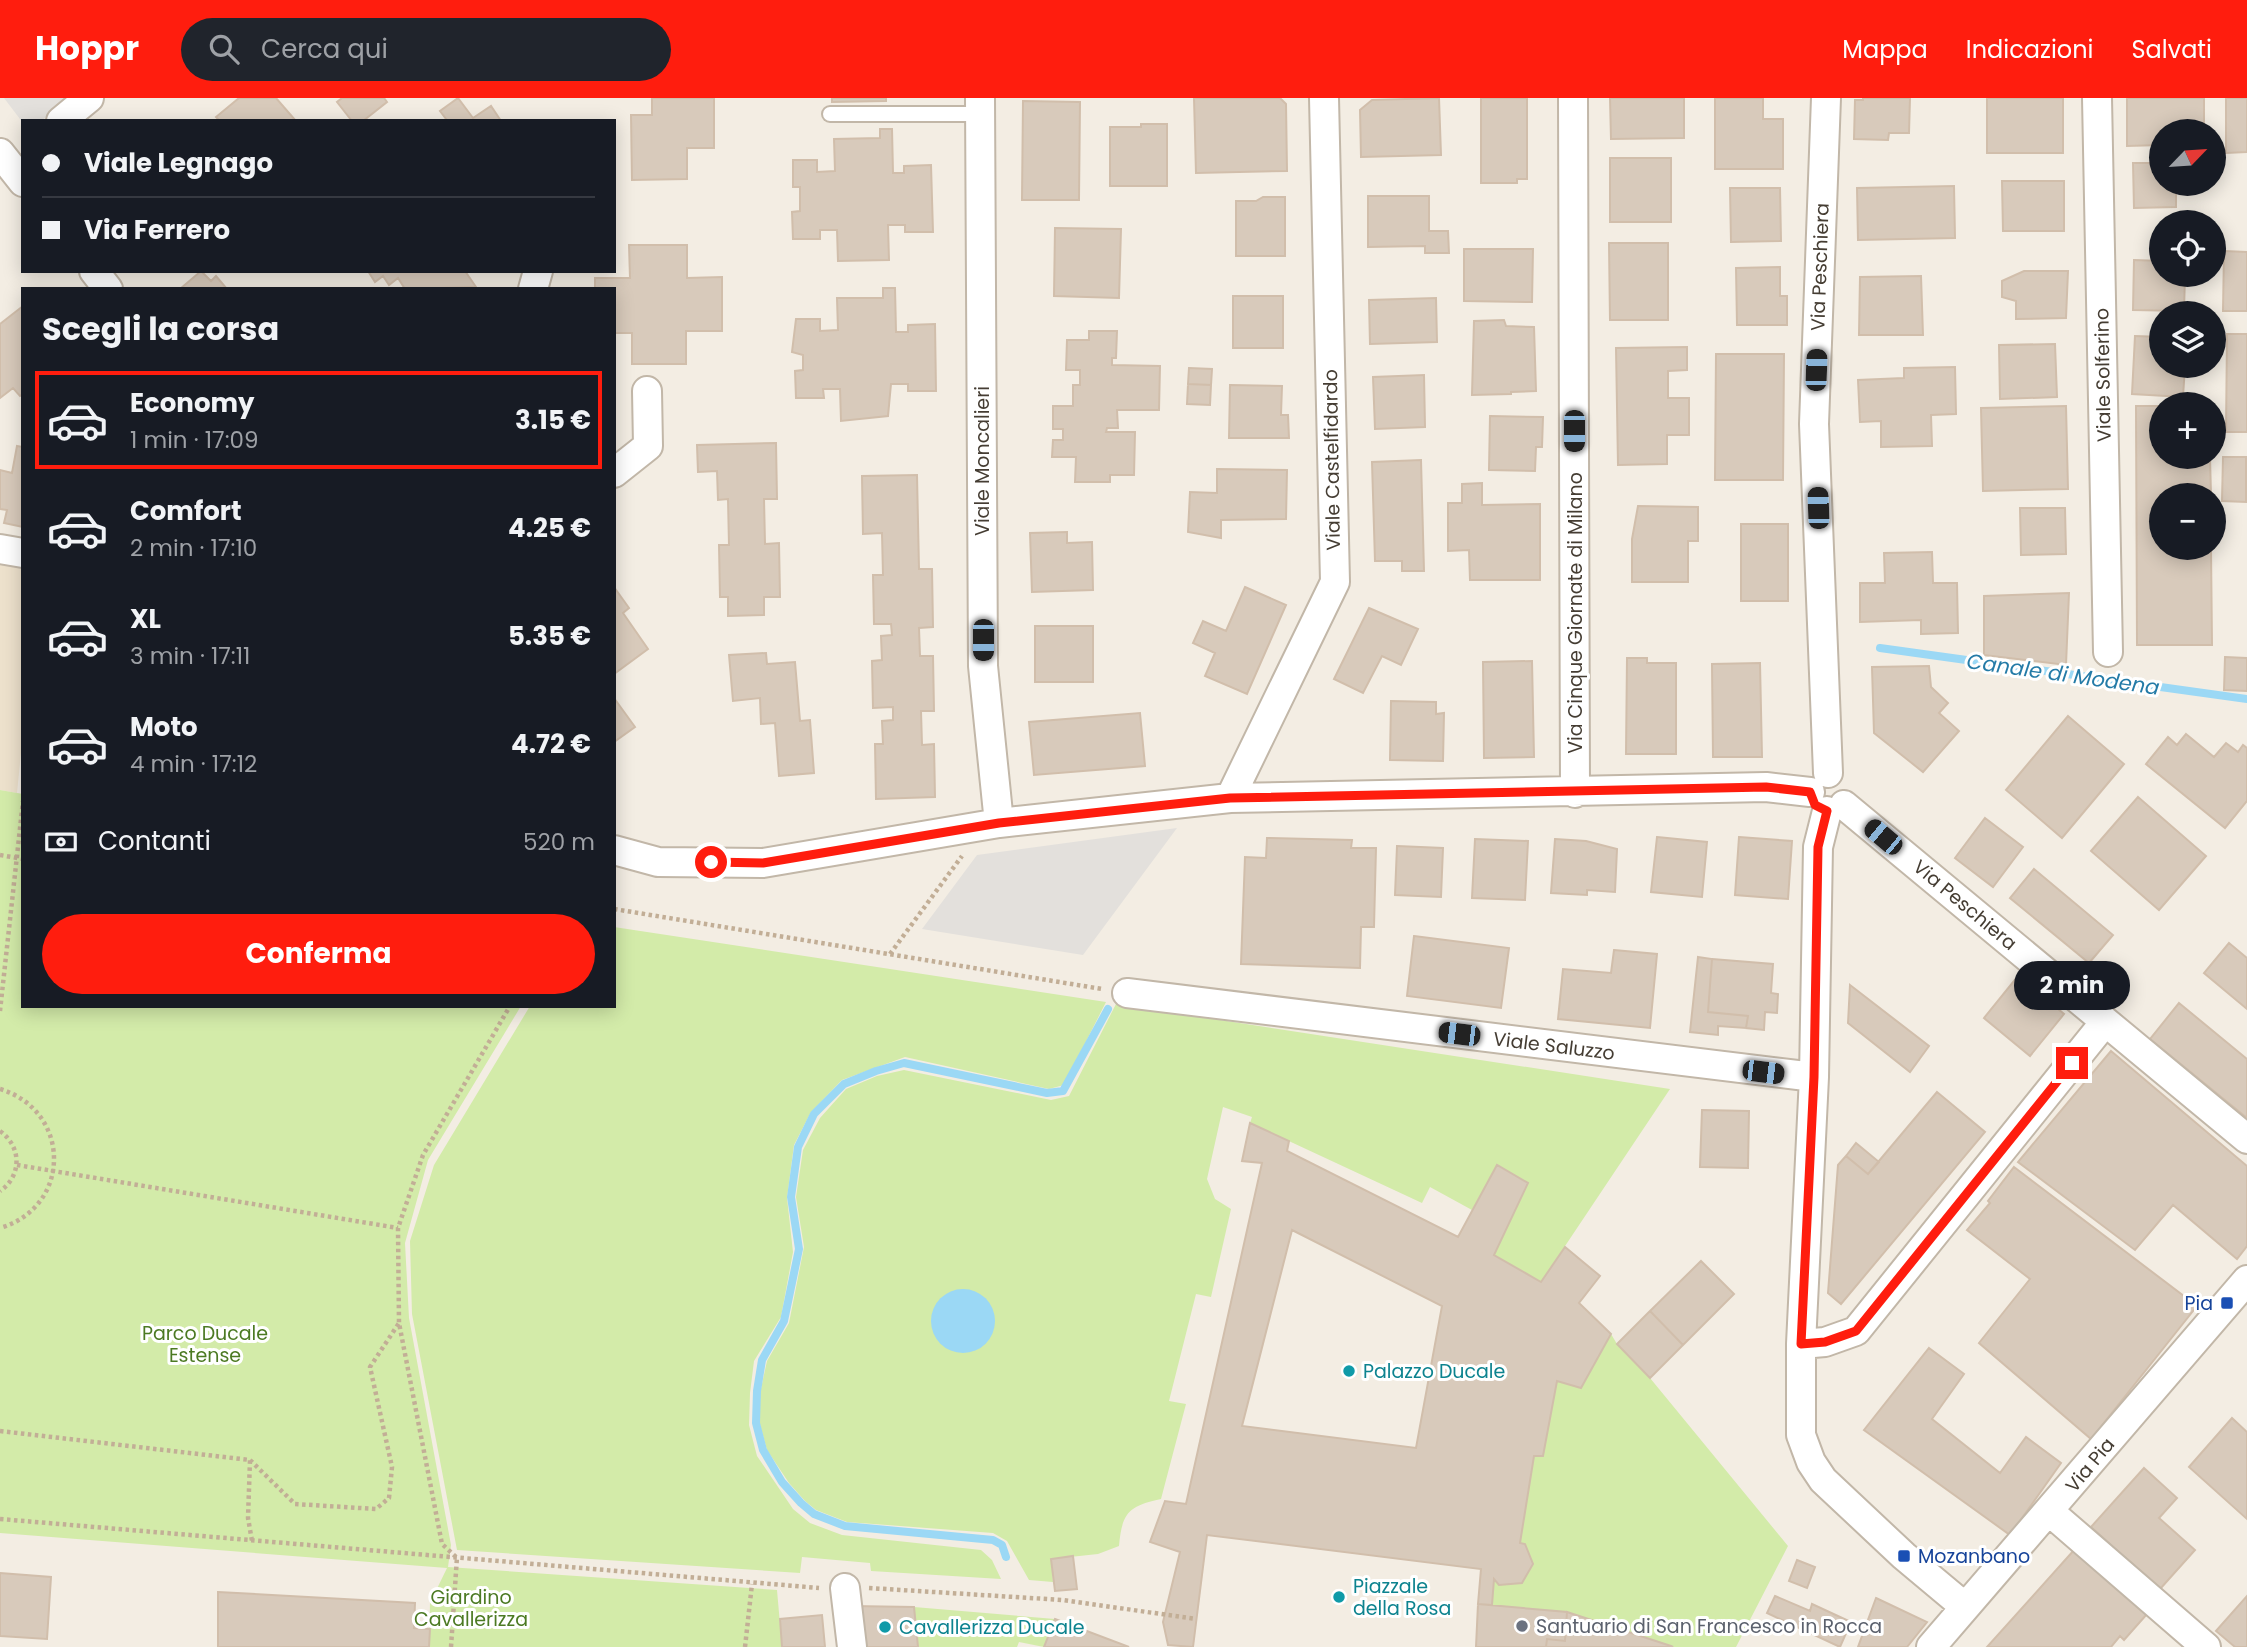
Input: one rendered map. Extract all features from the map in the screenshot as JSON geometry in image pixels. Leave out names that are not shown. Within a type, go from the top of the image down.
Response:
[{"type":"street","points":[[63,119],[89,98]]},
{"type":"street","name":"Viale Castelfidardo","points":[[1230,798],[1335,582],[1325,98]]},
{"type":"street","name":"Via Cinque Giornate di Milano","points":[[1573,98],[1575,793]]},
{"type":"street","name":"Via Peschiera","points":[[1826,98],[1814,424],[1827,795],[2247,1139]]},
{"type":"street","name":"Viale Solferino","points":[[2097,98],[2108,652]]},
{"type":"street","name":"Viale Moncalieri","points":[[980,106],[983,666],[999,823]]},
{"type":"street","points":[[616,471],[648,446],[648,391]]},
{"type":"street","points":[[0,549],[21,553]]},
{"type":"street","points":[[616,851],[658,862],[763,863],[999,823],[1230,798],[1766,787],[1827,795],[1818,847],[1814,1077],[1801,1344],[1801,1435],[1811,1462],[1823,1480],[1904,1556],[1965,1607]]},
{"type":"street","name":"Viale Saluzzo","points":[[1127,993],[1814,1077]]},
{"type":"street","points":[[1801,1344],[1825,1342],[1856,1331],[2105,1022]]},
{"type":"street","name":"Via Pia","points":[[1941,1642],[1965,1607],[2050,1512],[2247,1280]]},
{"type":"street","points":[[2050,1512],[2206,1647]]},
{"type":"street","points":[[845,1588],[852,1647]]},
{"type":"lane","points":[[830,114],[980,106]]},
{"type":"path","points":[[0,1011],[21,819]]},
{"type":"path","points":[[890,954],[964,852]]},
{"type":"path","points":[[0,855],[21,859]]},
{"type":"path","points":[[616,909],[1127,993]]},
{"type":"path","points":[[457,1557],[442,1544],[399,1323],[398,1228],[423,1155],[509,1008]]},
{"type":"path","points":[[0,1089],[14,1093],[33,1107],[47,1126],[54,1149],[54,1172],[46,1193],[32,1211],[14,1224],[0,1228]]},
{"type":"path","points":[[0,1131],[13,1143],[17,1154],[14,1177],[0,1191]]},
{"type":"path","points":[[17,1165],[398,1228]]},
{"type":"path","points":[[0,1431],[250,1460],[295,1504],[376,1509],[389,1498],[392,1467],[370,1367],[399,1323]]},
{"type":"path","points":[[250,1460],[248,1518],[252,1541]]},
{"type":"path","points":[[0,1520],[752,1584],[1063,1600],[1196,1619]]},
{"type":"path","points":[[451,1647],[457,1557]]},
{"type":"path","points":[[745,1647],[752,1584]]},
{"type":"shaded area","points":[[4,98],[70,98],[44,119],[21,120]]},
{"type":"shaded area","points":[[0,564],[21,567],[21,753],[17,793],[0,790]]},
{"type":"shaded area","points":[[1177,828],[1083,955],[922,929],[977,855]]},
{"type":"green space","name":"Parco Ducale Estense","points":[[0,790],[21,794],[21,1008],[520,1008],[428,1160],[405,1243],[409,1318],[451,1545],[448,1567],[777,1590],[782,1647],[429,1647],[430,1603],[447,1568],[0,1533]]},
{"type":"green space","points":[[616,927],[1106,1002],[1064,1085],[1049,1089],[905,1057],[842,1080],[811,1112],[794,1145],[787,1198],[793,1252],[781,1317],[754,1361],[749,1425],[757,1456],[793,1509],[810,1523],[842,1535],[981,1550],[992,1560],[1001,1579],[871,1571],[870,1563],[802,1557],[800,1573],[457,1550],[412,1314],[410,1241],[434,1165],[529,1008],[616,1008]]},
{"type":"green space","points":[[1116,1004],[1670,1089],[1541,1282],[1494,1255],[1528,1183],[1497,1165],[1472,1210],[1430,1187],[1422,1203],[1250,1123],[1252,1117],[1223,1107],[1207,1179],[1215,1199],[1231,1209],[1211,1297],[1196,1294],[1169,1401],[1186,1404],[1161,1499],[1129,1512],[1122,1525],[1119,1546],[1098,1554],[1051,1559],[1053,1582],[1029,1580],[1007,1541],[993,1533],[847,1522],[816,1510],[789,1483],[767,1450],[759,1421],[760,1393],[767,1361],[789,1323],[804,1247],[796,1197],[803,1150],[820,1118],[846,1089],[877,1076],[904,1070],[1051,1100],[1069,1096]]},
{"type":"green space","points":[[1611,1334],[1788,1546],[1736,1647],[1673,1647],[1567,1612],[1492,1605],[1494,1579],[1499,1585],[1522,1583],[1533,1564],[1525,1544],[1520,1543],[1534,1456],[1543,1456],[1557,1381],[1581,1388]]},
{"type":"green space","points":[[914,1607],[1055,1619],[1044,1647],[1019,1642],[1017,1647],[918,1647]]},
{"type":"water","points":[[963,1289],[981,1295],[989,1303],[995,1321],[989,1339],[981,1347],[963,1353],[945,1347],[937,1339],[931,1321],[937,1303],[945,1295]]},
{"type":"building","points":[[239,98],[276,98],[294,119],[218,119],[216,117]]},
{"type":"building","points":[[342,98],[384,98],[387,102],[366,119],[350,119],[337,102]]},
{"type":"building","points":[[458,98],[473,118],[491,106],[500,119],[446,119],[440,111]]},
{"type":"building","points":[[652,98],[714,98],[714,148],[687,148],[687,179],[632,180],[631,115],[652,115]]},
{"type":"building","points":[[832,98],[886,98],[886,101],[832,102]]},
{"type":"building","points":[[1194,98],[1280,98],[1286,104],[1287,171],[1196,173]]},
{"type":"building","points":[[1439,98],[1441,155],[1361,157],[1360,110],[1372,100]]},
{"type":"building","points":[[1481,98],[1527,98],[1527,179],[1517,179],[1517,183],[1481,183]]},
{"type":"building","points":[[1610,98],[1684,98],[1684,138],[1611,139]]},
{"type":"building","points":[[1715,98],[1763,98],[1763,119],[1783,119],[1783,169],[1715,169]]},
{"type":"building","points":[[1910,98],[1909,133],[1889,133],[1888,140],[1854,139],[1855,100]]},
{"type":"building","points":[[1987,98],[2063,98],[2063,153],[1987,153]]},
{"type":"building","points":[[2127,98],[2204,98],[2204,119],[2149,119],[2149,145],[2127,146]]},
{"type":"building","points":[[2226,98],[2247,98],[2247,152],[2226,153]]},
{"type":"building","points":[[1023,101],[1080,102],[1079,200],[1022,200]]},
{"type":"building","points":[[1141,124],[1167,124],[1167,186],[1110,186],[1110,127],[1141,127]]},
{"type":"building","points":[[880,129],[892,129],[893,173],[904,173],[904,166],[931,165],[933,232],[905,232],[905,225],[888,225],[889,260],[838,261],[837,230],[820,230],[820,239],[793,239],[792,212],[800,211],[800,187],[793,187],[793,160],[817,160],[817,172],[835,171],[834,139],[880,138]]},
{"type":"building","points":[[1610,158],[1671,158],[1671,222],[1610,222]]},
{"type":"building","points":[[2133,163],[2149,163],[2149,196],[2176,196],[2176,207],[2134,208]]},
{"type":"building","points":[[2002,181],[2064,181],[2064,231],[2003,231]]},
{"type":"building","points":[[1954,186],[1955,238],[1858,240],[1857,188]]},
{"type":"building","points":[[1730,188],[1780,188],[1781,241],[1731,242]]},
{"type":"building","points":[[1368,196],[1429,196],[1429,231],[1448,231],[1449,253],[1425,253],[1425,246],[1368,247]]},
{"type":"building","points":[[1263,197],[1285,197],[1285,256],[1236,256],[1236,201],[1256,201]]},
{"type":"building","points":[[1055,228],[1121,229],[1119,298],[1054,296]]},
{"type":"building","points":[[1609,243],[1668,243],[1668,320],[1610,320]]},
{"type":"building","points":[[629,245],[687,245],[687,278],[722,277],[722,331],[686,331],[686,364],[632,364],[632,333],[616,333],[616,287],[595,287],[595,278],[630,278]]},
{"type":"building","points":[[1464,249],[1533,249],[1532,302],[1464,301]]},
{"type":"building","points":[[2226,251],[2247,252],[2247,311],[2226,311],[2226,301],[2223,301]]},
{"type":"building","points":[[2134,260],[2149,261],[2149,287],[2185,287],[2184,301],[2149,301],[2149,310],[2133,310]]},
{"type":"building","points":[[1780,267],[1780,296],[1787,296],[1787,325],[1737,325],[1736,268]]},
{"type":"building","points":[[2024,271],[2068,271],[2066,318],[2016,319],[2016,301],[2002,297],[2002,281]]},
{"type":"building","points":[[199,273],[203,273],[211,281],[216,276],[225,287],[182,287]]},
{"type":"building","points":[[369,273],[466,273],[476,287],[404,287],[398,278],[389,285],[383,276],[375,282]]},
{"type":"building","points":[[1921,276],[1923,335],[1859,335],[1860,277]]},
{"type":"building","points":[[883,288],[895,288],[896,332],[908,332],[908,325],[935,324],[936,391],[908,391],[908,384],[891,384],[888,416],[841,421],[840,389],[823,389],[824,398],[796,398],[795,371],[803,370],[803,355],[792,352],[796,319],[820,319],[820,331],[838,330],[837,298],[883,298]]},
{"type":"building","points":[[1233,296],[1283,296],[1283,348],[1233,348]]},
{"type":"building","points":[[1436,298],[1437,342],[1370,344],[1369,300]]},
{"type":"building","points":[[21,308],[20,396],[13,388],[0,398],[0,324]]},
{"type":"building","points":[[1504,320],[1506,326],[1534,327],[1536,391],[1472,395],[1474,321]]},
{"type":"building","points":[[1089,331],[1117,331],[1116,358],[1112,358],[1112,365],[1160,366],[1159,410],[1117,410],[1118,428],[1107,428],[1106,432],[1135,432],[1134,475],[1110,475],[1110,482],[1075,482],[1076,457],[1052,457],[1053,440],[1063,440],[1063,429],[1053,429],[1053,406],[1073,406],[1073,385],[1080,385],[1080,370],[1066,370],[1067,340],[1089,340]]},
{"type":"building","points":[[2227,334],[2247,334],[2247,432],[2226,432]]},
{"type":"building","points":[[2135,336],[2149,337],[2149,378],[2184,378],[2183,392],[2132,394]]},
{"type":"building","points":[[2055,344],[2057,397],[2000,399],[1999,345]]},
{"type":"building","points":[[1687,347],[1687,370],[1668,371],[1668,398],[1689,398],[1689,435],[1667,435],[1667,464],[1618,465],[1616,348]]},
{"type":"building","points":[[1716,354],[1784,354],[1783,480],[1715,480]]},
{"type":"building","points":[[1955,367],[1956,414],[1931,415],[1932,446],[1881,447],[1881,421],[1860,422],[1858,380],[1904,378],[1904,368]]},
{"type":"building","points":[[1189,368],[1212,369],[1211,385],[1188,384]]},
{"type":"building","points":[[1424,375],[1425,427],[1375,429],[1373,377]]},
{"type":"building","points":[[1188,384],[1211,385],[1210,405],[1187,404]]},
{"type":"building","points":[[1230,385],[1282,386],[1281,415],[1288,415],[1289,438],[1229,438]]},
{"type":"building","points":[[2066,406],[2068,489],[1983,491],[1981,408]]},
{"type":"building","points":[[2136,406],[2149,406],[2149,469],[2210,469],[2211,483],[2149,483],[2149,560],[2211,560],[2212,645],[2137,645]]},
{"type":"building","points":[[1490,416],[1543,417],[1542,447],[1536,447],[1535,471],[1489,470]]},
{"type":"building","points":[[776,443],[777,499],[764,499],[765,544],[779,543],[780,597],[764,597],[764,615],[728,616],[728,597],[720,597],[719,545],[729,545],[728,499],[718,500],[717,471],[698,472],[697,445]]},
{"type":"building","points":[[17,446],[21,447],[21,527],[4,523],[7,510],[0,509],[0,470],[12,473]]},
{"type":"building","points":[[2226,457],[2246,457],[2246,502],[2226,501],[2226,483],[2222,483]]},
{"type":"building","points":[[1421,460],[1424,571],[1402,571],[1402,561],[1375,561],[1372,462]]},
{"type":"building","points":[[1217,469],[1287,470],[1286,519],[1221,520],[1221,538],[1188,532],[1190,492],[1217,493]]},
{"type":"building","points":[[917,475],[919,569],[932,569],[933,627],[919,628],[920,656],[933,656],[934,711],[921,711],[922,745],[934,744],[935,797],[876,799],[875,744],[883,744],[882,721],[893,720],[893,707],[873,708],[872,661],[882,660],[881,636],[892,635],[891,624],[874,624],[873,575],[883,575],[882,533],[863,534],[862,476]]},
{"type":"building","points":[[1482,483],[1482,505],[1540,504],[1540,580],[1470,580],[1469,550],[1448,551],[1448,503],[1462,503],[1462,484]]},
{"type":"building","points":[[1638,506],[1698,507],[1698,541],[1688,541],[1688,582],[1632,582],[1632,539]]},
{"type":"building","points":[[2020,508],[2065,508],[2066,554],[2021,555]]},
{"type":"building","points":[[1741,524],[1788,524],[1788,601],[1741,601]]},
{"type":"building","points":[[1067,532],[1067,543],[1092,542],[1093,590],[1032,592],[1030,533]]},
{"type":"building","points":[[1932,552],[1933,583],[1957,583],[1958,633],[1921,634],[1921,620],[1860,622],[1860,583],[1885,583],[1884,553]]},
{"type":"building","points":[[1245,587],[1286,605],[1247,694],[1205,676],[1215,653],[1193,643],[1203,621],[1226,631]]},
{"type":"building","points":[[616,590],[629,608],[623,613],[648,649],[616,673]]},
{"type":"building","points":[[2069,593],[2066,665],[1984,655],[1984,596]]},
{"type":"building","points":[[1369,608],[1418,629],[1401,665],[1382,656],[1363,693],[1334,679]]},
{"type":"building","points":[[1035,626],[1093,626],[1093,682],[1035,682]]},
{"type":"building","points":[[766,653],[767,664],[795,662],[800,721],[810,720],[814,773],[779,776],[775,723],[761,724],[760,698],[733,701],[729,655]]},
{"type":"building","points":[[2225,657],[2247,658],[2247,691],[2224,690]]},
{"type":"building","points":[[1627,658],[1647,658],[1647,663],[1676,663],[1676,754],[1626,754]]},
{"type":"building","points":[[1532,661],[1534,757],[1484,758],[1483,662]]},
{"type":"building","points":[[1760,663],[1762,757],[1713,757],[1712,664]]},
{"type":"building","points":[[1929,666],[1931,687],[1948,703],[1939,713],[1959,731],[1923,772],[1874,733],[1872,667]]},
{"type":"building","points":[[616,701],[635,727],[616,741]]},
{"type":"building","points":[[1391,701],[1436,702],[1436,714],[1444,713],[1443,761],[1390,760]]},
{"type":"building","points":[[1140,713],[1145,766],[1034,775],[1029,722]]},
{"type":"building","points":[[2068,716],[2124,764],[2062,838],[2006,790]]},
{"type":"building","points":[[2186,734],[2214,757],[2226,743],[2238,752],[2243,745],[2247,748],[2247,801],[2225,828],[2146,764],[2168,737],[2177,745]]},
{"type":"building","points":[[2138,797],[2206,856],[2159,910],[2091,851]]},
{"type":"building","points":[[1985,818],[2023,847],[1993,887],[1955,858]]},
{"type":"building","points":[[1657,837],[1707,842],[1702,897],[1651,892]]},
{"type":"building","points":[[1739,837],[1792,841],[1788,899],[1735,895]]},
{"type":"building","points":[[1267,838],[1352,840],[1351,848],[1376,848],[1374,927],[1361,927],[1360,968],[1241,964],[1245,857],[1266,858]]},
{"type":"building","points":[[1475,839],[1528,841],[1525,900],[1472,898]]},
{"type":"building","points":[[1555,839],[1586,841],[1617,849],[1615,892],[1587,890],[1587,895],[1551,893]]},
{"type":"building","points":[[1397,846],[1443,848],[1441,897],[1395,895]]},
{"type":"building","points":[[2034,869],[2113,935],[2089,963],[2010,898]]},
{"type":"building","points":[[1414,936],[1509,948],[1501,1008],[1407,996]]},
{"type":"building","points":[[2229,943],[2247,958],[2247,1009],[2204,973]]},
{"type":"building","points":[[1614,950],[1657,954],[1650,1028],[1558,1019],[1563,969],[1611,973]]},
{"type":"building","points":[[1698,957],[1712,959],[1708,1012],[1748,1016],[1746,1028],[1718,1026],[1718,1035],[1690,1032]]},
{"type":"building","points":[[1712,959],[1773,964],[1771,993],[1778,994],[1777,1013],[1765,1012],[1764,1030],[1746,1028],[1748,1016],[1708,1012]]},
{"type":"building","points":[[2018,976],[2064,1014],[2030,1056],[1984,1018]]},
{"type":"building","points":[[1850,985],[1929,1046],[1910,1072],[1848,1023]]},
{"type":"building","points":[[2179,1003],[2247,1059],[2247,1118],[2150,1039]]},
{"type":"building","points":[[2111,1051],[2247,1166],[2247,1246],[2237,1259],[2173,1205],[2135,1250],[2018,1162]]},
{"type":"building","points":[[1937,1092],[1985,1132],[1841,1304],[1828,1293],[1838,1165],[1846,1156],[1868,1174]]},
{"type":"building","points":[[1702,1110],[1749,1111],[1748,1168],[1700,1167]]},
{"type":"building","points":[[1250,1123],[1289,1141],[1287,1151],[1458,1237],[1497,1165],[1528,1183],[1494,1255],[1541,1282],[1565,1247],[1600,1276],[1579,1303],[1611,1334],[1581,1388],[1557,1381],[1543,1456],[1534,1456],[1520,1543],[1525,1544],[1533,1564],[1522,1583],[1499,1585],[1494,1579],[1492,1605],[1478,1604],[1481,1569],[1207,1535],[1193,1647],[1168,1645],[1163,1622],[1180,1552],[1150,1542],[1165,1501],[1186,1504],[1262,1163],[1242,1161]],"holes":[[[1292,1230],[1442,1306],[1416,1448],[1242,1426]]]},
{"type":"building","points":[[1856,1143],[1879,1162],[1868,1174],[1846,1156]]},
{"type":"building","points":[[2014,1167],[2197,1306],[2091,1439],[1979,1343],[2030,1279],[1967,1230],[1990,1203],[1988,1201]]},
{"type":"building","points":[[1701,1261],[1734,1294],[1683,1345],[1650,1311]]},
{"type":"building","points":[[1650,1311],[1683,1345],[1650,1378],[1617,1344]]},
{"type":"building","points":[[1929,1348],[1964,1374],[1932,1419],[2000,1473],[2026,1437],[2061,1463],[2010,1535],[1864,1430]]},
{"type":"building","points":[[2232,1418],[2247,1432],[2247,1519],[2189,1467]]},
{"type":"building","points":[[2144,1468],[2177,1498],[2159,1518],[2195,1550],[2160,1589],[2091,1527]]},
{"type":"building","points":[[2075,1549],[2147,1614],[2124,1640],[2120,1636],[2111,1647],[1987,1647]]},
{"type":"building","points":[[1073,1556],[1077,1589],[1055,1591],[1051,1559]]},
{"type":"building","points":[[1797,1560],[1815,1567],[1807,1588],[1789,1581]]},
{"type":"building","points":[[0,1573],[51,1577],[47,1639],[0,1636]]},
{"type":"building","points":[[218,1592],[415,1603],[414,1628],[430,1629],[429,1647],[218,1647]]},
{"type":"building","points":[[1775,1596],[1810,1611],[1812,1604],[1851,1622],[1840,1647],[1767,1613]]},
{"type":"building","points":[[2247,1596],[2247,1647],[2235,1647],[2216,1631]]},
{"type":"building","points":[[1876,1598],[1927,1622],[1907,1647],[1858,1647]]},
{"type":"building","name":"Santuario di San Francesco in Rocca","points":[[1478,1604],[1567,1612],[1565,1641],[1547,1639],[1546,1647],[1476,1647]]},
{"type":"building","name":"Cavallerizza Ducale","points":[[852,1606],[914,1607],[918,1647],[856,1647]]},
{"type":"building","points":[[1567,1612],[1673,1647],[1546,1647],[1547,1639],[1565,1641]]},
{"type":"building","points":[[822,1615],[825,1647],[782,1647],[780,1619]]},
{"type":"building","points":[[1055,1619],[1129,1647],[1044,1647]]},
{"type":"waterway","name":"Canale di Modena","points":[[1880,648],[2247,699]]},
{"type":"waterway","points":[[1006,1557],[1002,1545],[993,1540],[845,1526],[814,1514],[782,1482],[763,1450],[756,1423],[757,1391],[762,1360],[784,1321],[799,1249],[791,1197],[798,1147],[814,1114],[844,1084],[904,1063],[1047,1093],[1063,1091],[1108,1009]]},
{"type":"place","name":"Pia","points":[[2227,1303]]},
{"type":"place","name":"Palazzo Ducale","points":[[1349,1371]]},
{"type":"place","name":"Mozanbano","points":[[1904,1556]]},
{"type":"place","name":"Piazzale della Rosa","points":[[1339,1597]]},
{"type":"place","name":"Santuario di San Francesco in Rocca","points":[[1522,1626]]},
{"type":"place","name":"Cavallerizza Ducale","points":[[885,1627]]},
{"type":"route","points":[[711,862],[763,863],[999,823],[1230,798],[1766,787],[1810,792],[1815,805],[1827,811],[1818,847],[1814,1077],[1801,1344],[1825,1342],[1856,1331],[2072,1063]]},
{"type":"park label","name":"Giardino Cavallerizza","points":[[471,1608]]}]
